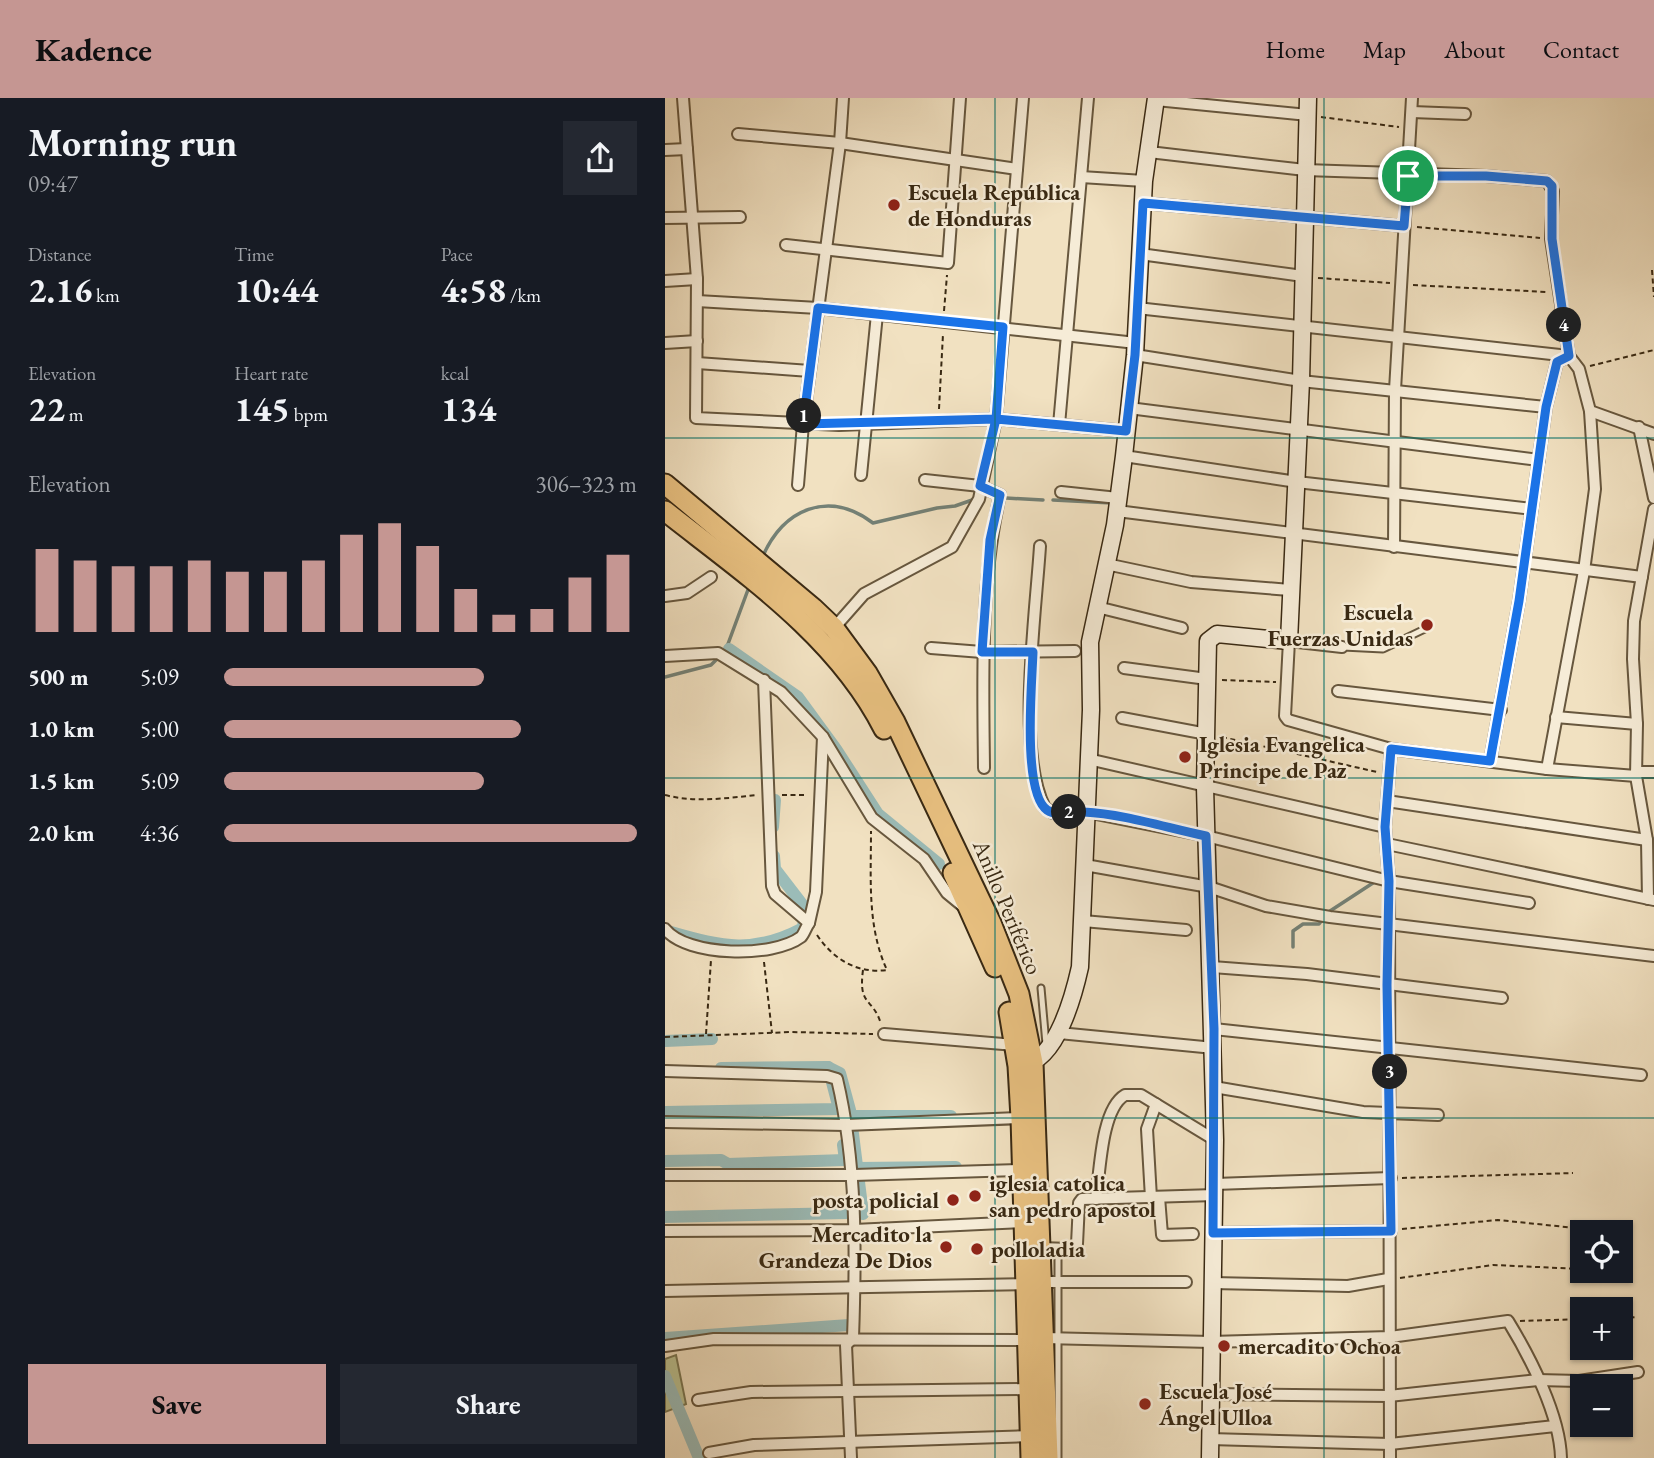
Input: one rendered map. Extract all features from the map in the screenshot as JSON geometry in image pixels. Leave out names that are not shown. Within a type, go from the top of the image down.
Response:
[{"type":"highway","name":"Anillo Periférico","points":[[665,484],[834,628],[867,673],[895,722],[991,923],[1019,995],[1025,1064],[1049,1249],[1042,1282],[1048,1458]]},
{"type":"highway","name":"Anillo Periférico","points":[[667,516],[809,629],[849,673],[881,722],[902,763],[993,961],[1007,1003],[1015,1045],[1025,1064],[1021,1118],[1024,1222],[1042,1282]]},
{"type":"highway","name":"Anillo Periférico","points":[[1031,1458],[1029,1389],[1044,1339]]},
{"type":"street","points":[[683,98],[697,279],[696,418],[803,424],[996,419],[1126,431]]},
{"type":"street","points":[[798,485],[803,424],[840,144],[843,98]]},
{"type":"street","points":[[786,245],[948,262],[960,98]]},
{"type":"street","points":[[834,628],[864,594],[952,547],[967,526],[996,419],[1023,98]]},
{"type":"street","points":[[1059,425],[1088,98]]},
{"type":"street","points":[[1308,98],[1301,381],[1285,716],[1288,720],[1391,749],[1546,769],[1636,774],[1654,772]]},
{"type":"street","points":[[1394,547],[1397,494],[1395,390],[1412,98]]},
{"type":"street","points":[[1025,1064],[1046,1048],[1059,1032],[1076,989],[1083,921],[1090,642],[1124,456],[1135,349],[1144,181],[1156,99],[1308,115]]},
{"type":"street","points":[[1412,112],[1465,114]]},
{"type":"street","points":[[738,134],[840,144],[1017,169]]},
{"type":"street","points":[[665,150],[687,149]]},
{"type":"street","points":[[1149,152],[1305,170],[1408,176],[1486,176],[1547,181],[1553,191],[1552,239],[1569,356],[1579,369],[1590,411],[1595,489],[1584,571],[1546,769]]},
{"type":"street","points":[[1081,177],[1144,181]]},
{"type":"street","points":[[1143,203],[1404,226]]},
{"type":"street","points":[[665,218],[740,217]]},
{"type":"street","points":[[1140,254],[1303,276]]},
{"type":"street","points":[[665,281],[697,279]]},
{"type":"street","points":[[697,302],[818,308],[1066,333],[1301,381],[1546,407]]},
{"type":"street","points":[[1137,308],[1301,328],[1400,335],[1569,356]]},
{"type":"street","points":[[861,475],[877,314]]},
{"type":"street","points":[[665,343],[697,341]]},
{"type":"street","points":[[1490,761],[1525,564],[1546,407],[1557,362],[1569,356]]},
{"type":"street","points":[[697,363],[810,371]]},
{"type":"street","points":[[1129,408],[1539,460]]},
{"type":"street","points":[[1590,411],[1654,434]]},
{"type":"street","points":[[1639,427],[1654,498]]},
{"type":"street","points":[[1124,456],[1297,482],[1532,509]]},
{"type":"street","points":[[925,480],[980,486],[1000,495],[990,540],[982,652],[984,768]]},
{"type":"street","points":[[1061,492],[1292,534],[1642,577]]},
{"type":"street","points":[[1387,844],[1651,900],[1647,840],[1636,774],[1634,621],[1654,509]]},
{"type":"street","points":[[1040,546],[1033,652],[1031,752],[1038,794],[1045,808],[1053,813],[1086,812],[1206,836],[1387,880],[1529,903]]},
{"type":"street","points":[[1106,564],[1191,582],[1290,590]]},
{"type":"street","points":[[665,596],[687,593],[711,577]]},
{"type":"street","points":[[1097,607],[1182,628]]},
{"type":"street","points":[[1210,1458],[1215,1140],[1214,1029],[1205,786],[1207,679],[1211,635],[1342,647]]},
{"type":"street","points":[[931,648],[982,652],[1075,651]]},
{"type":"street","points":[[665,656],[718,653],[781,692],[823,737],[872,818],[924,859],[947,893],[971,913]]},
{"type":"street","points":[[1124,668],[1207,679]]},
{"type":"street","points":[[764,680],[772,886],[775,894],[805,920]]},
{"type":"street","points":[[1338,691],[1501,710]]},
{"type":"street","points":[[1556,717],[1637,724]]},
{"type":"street","points":[[1122,718],[1207,734]]},
{"type":"street","points":[[669,934],[712,950],[738,952],[785,944],[802,936],[816,892],[823,737]]},
{"type":"street","points":[[1391,749],[1385,827],[1390,1050],[1391,1231],[1388,1279],[1391,1458]]},
{"type":"street","points":[[1088,759],[1385,827]]},
{"type":"street","points":[[1387,801],[1647,840]]},
{"type":"street","points":[[1085,865],[1209,887],[1265,906],[1311,914],[1654,957]]},
{"type":"street","points":[[1083,921],[1186,930]]},
{"type":"street","points":[[1212,967],[1307,974],[1502,998]]},
{"type":"street","points":[[1214,1029],[1640,1075]]},
{"type":"street","points":[[1059,1032],[1214,1048]]},
{"type":"street","points":[[884,1034],[1015,1045]]},
{"type":"street","points":[[665,1071],[829,1076],[837,1079],[852,1124],[857,1175],[853,1338],[846,1345],[851,1458]]},
{"type":"street","points":[[1214,1087],[1363,1112],[1438,1115]]},
{"type":"street","points":[[1096,1199],[1106,1126],[1119,1098],[1132,1094],[1156,1104],[1215,1140]]},
{"type":"street","points":[[1156,1104],[1147,1129],[1155,1198],[1163,1235],[1193,1234]]},
{"type":"street","points":[[665,1122],[852,1124],[1021,1118]]},
{"type":"street","points":[[665,1175],[857,1175],[1022,1170]]},
{"type":"street","points":[[1049,1249],[1070,1249],[1077,1244],[1079,1203],[1082,1199],[1155,1198],[1215,1189],[1391,1178]]},
{"type":"street","points":[[665,1231],[854,1230],[1024,1222]]},
{"type":"street","points":[[1213,1233],[1391,1231]]},
{"type":"street","points":[[1212,1283],[1348,1286],[1388,1279]]},
{"type":"street","points":[[665,1291],[1042,1282],[1186,1282]]},
{"type":"street","points":[[665,1346],[714,1339],[1212,1342],[1390,1336],[1508,1321],[1538,1380],[1555,1426],[1562,1458]]},
{"type":"street","points":[[1211,1394],[1389,1396],[1538,1380],[1579,1381],[1638,1372]]},
{"type":"street","points":[[698,1400],[751,1392],[1029,1389]]},
{"type":"street","points":[[1210,1438],[1390,1444],[1555,1426]]},
{"type":"street","points":[[709,1453],[754,1445],[1031,1436]]},
{"type":"lane","points":[[1342,647],[1383,649],[1429,627]]},
{"type":"lane","points":[[1041,988],[1046,1048]]},
{"type":"lane","points":[[1042,1282],[1044,1339],[1058,1458]]},
{"type":"path","points":[[1308,115],[1410,129]]},
{"type":"path","points":[[1404,226],[1552,239]]},
{"type":"path","points":[[938,420],[948,262]]},
{"type":"path","points":[[1652,270],[1654,297]]},
{"type":"path","points":[[1303,276],[1558,293]]},
{"type":"path","points":[[1579,369],[1654,350]]},
{"type":"path","points":[[1207,679],[1288,682]]},
{"type":"path","points":[[1207,734],[1388,774]]},
{"type":"path","points":[[665,794],[682,799],[707,800],[768,795],[819,796]]},
{"type":"path","points":[[805,920],[827,950],[843,962],[863,970],[887,971],[876,947],[873,924],[872,818]]},
{"type":"path","points":[[764,948],[772,1034]]},
{"type":"path","points":[[706,1035],[712,950]]},
{"type":"path","points":[[665,1037],[884,1034],[880,1019],[863,999],[860,989],[863,970]]},
{"type":"path","points":[[1391,1178],[1573,1173]]},
{"type":"path","points":[[1391,1231],[1498,1220],[1570,1227]]},
{"type":"path","points":[[1388,1279],[1493,1265],[1570,1268]]},
{"type":"path","points":[[1633,1317],[1637,1317]]},
{"type":"path","points":[[1508,1321],[1570,1319]]},
{"type":"green space","points":[[676,1355],[686,1404],[665,1412],[665,1359]]},
{"type":"waterway","points":[[1006,498],[1043,500]]},
{"type":"waterway","points":[[762,558],[782,527],[794,516],[809,509],[840,507],[873,523],[955,506],[975,499]]},
{"type":"waterway","points":[[1053,500],[1112,503]]},
{"type":"waterway","points":[[725,652],[749,587]]},
{"type":"waterway","points":[[729,649],[798,697],[878,814],[939,864]]},
{"type":"waterway","points":[[665,677],[711,665],[718,658]]},
{"type":"waterway","points":[[773,827],[775,800]]},
{"type":"waterway","points":[[671,932],[723,944],[753,945],[769,942],[803,928],[805,908],[775,869],[774,856]]},
{"type":"waterway","points":[[1327,913],[1376,881]]},
{"type":"waterway","points":[[1293,947],[1293,931],[1303,924],[1319,924],[1323,919]]},
{"type":"waterway","points":[[665,1041],[712,1039]]},
{"type":"waterway","points":[[828,1067],[840,1073],[850,1110],[863,1214]]},
{"type":"waterway","points":[[665,1112],[839,1109],[828,1067],[721,1068]]},
{"type":"waterway","points":[[853,1116],[951,1116]]},
{"type":"waterway","points":[[665,1161],[721,1160],[728,1164],[845,1160],[843,1145]]},
{"type":"waterway","points":[[857,1168],[956,1167]]},
{"type":"waterway","points":[[665,1217],[847,1213]]},
{"type":"waterway","points":[[665,1338],[849,1325]]},
{"type":"waterway","points":[[665,1376],[699,1458]]},
{"type":"place","name":"Escuela República de Honduras","points":[[894,205]]},
{"type":"place","name":"Escuela Fuerzas Unidas","points":[[1427,625]]},
{"type":"place","name":"Iglesia Evangelica Principe de Paz","points":[[1185,757]]},
{"type":"place","name":"iglesia catolica san pedro apostol","points":[[975,1196]]},
{"type":"place","name":"posta policial","points":[[953,1200]]},
{"type":"place","name":"Mercadito la Grandeza De Dios","points":[[946,1247]]},
{"type":"place","name":"polloladia","points":[[977,1249]]},
{"type":"place","name":"mercadito Ochoa","points":[[1224,1346]]},
{"type":"place","name":"Escuela José Ángel Ulloa","points":[[1145,1404]]},
{"type":"route","points":[[1408,176],[1404,226],[1143,203],[1135,355],[1126,431],[996,419],[803,424],[818,308],[1003,327],[996,419],[980,486],[1000,495],[990,540],[982,652],[1033,652],[1030,728],[1032,771],[1045,808],[1053,813],[1086,812],[1206,836],[1214,1029],[1213,1233],[1391,1231],[1387,985],[1389,881],[1385,827],[1391,749],[1490,761],[1519,601],[1546,407],[1557,362],[1569,356],[1552,239],[1552,186],[1547,181],[1486,176],[1408,176]]}]
